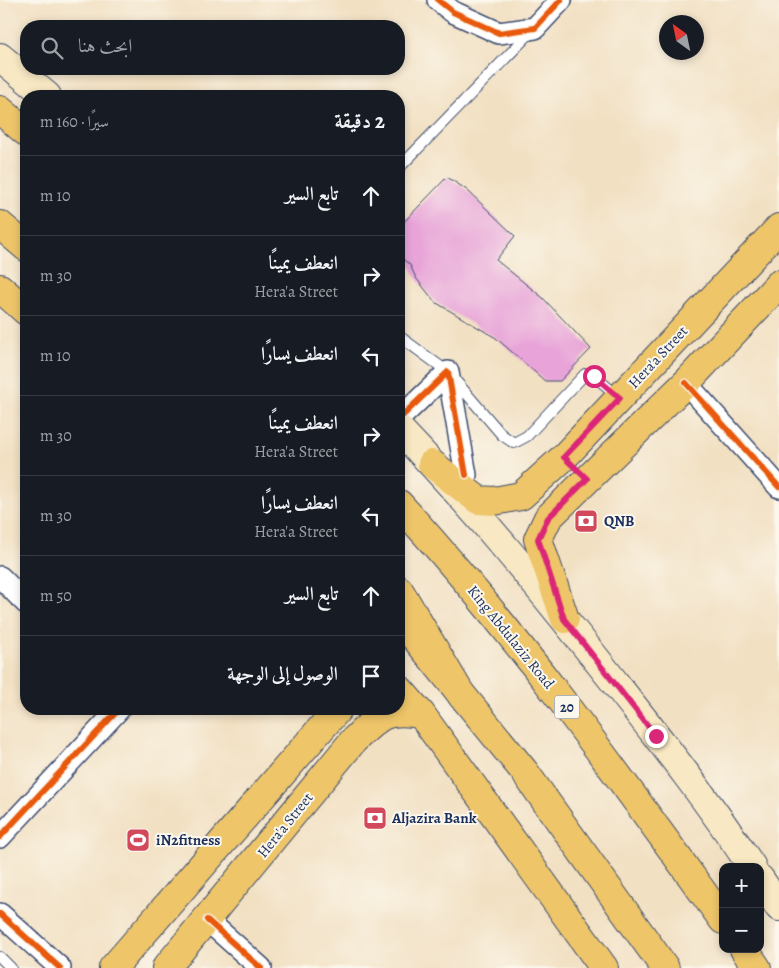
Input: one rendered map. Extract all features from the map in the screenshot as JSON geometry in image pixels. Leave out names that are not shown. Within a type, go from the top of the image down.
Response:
[{"type":"main road","points":[[0,57],[20,73]]},
{"type":"main road","points":[[22,75],[41,90]]},
{"type":"main road","points":[[0,110],[20,127]]},
{"type":"main road","points":[[0,225],[20,242]]},
{"type":"main road","name":"Hera'a Street","points":[[432,464],[478,500],[494,501],[521,496],[564,457],[779,228]]},
{"type":"main road","points":[[564,619],[538,539],[548,518],[686,383],[779,284]]},
{"type":"main road","points":[[0,288],[20,306]]},
{"type":"main road","points":[[405,435],[432,464],[564,619],[656,736],[749,863]]},
{"type":"main road","points":[[564,457],[587,479]]},
{"type":"main road","name":"King Abdulaziz Road","points":[[405,511],[510,634],[608,761],[719,914]]},
{"type":"main road","points":[[405,600],[462,696]]},
{"type":"main road","points":[[405,625],[524,771],[665,968]]},
{"type":"main road","points":[[405,695],[421,714],[598,965]]},
{"type":"main road","name":"Hera'a Street","points":[[405,711],[421,714]]},
{"type":"main road","points":[[113,968],[333,715]]},
{"type":"main road","name":"Hera'a Street","points":[[166,968],[354,741],[377,718],[385,715]]},
{"type":"main road","points":[[273,783],[301,806]]},
{"type":"main road","points":[[764,885],[779,907]]},
{"type":"main road","points":[[747,953],[757,968]]},
{"type":"street","points":[[438,0],[453,12],[499,33],[535,28],[561,0]]},
{"type":"street","points":[[405,413],[448,372]]},
{"type":"street","points":[[448,372],[466,475]]},
{"type":"street","points":[[686,383],[779,487]]},
{"type":"street","points":[[0,577],[20,597]]},
{"type":"street","points":[[1,835],[113,715]]},
{"type":"street","points":[[0,914],[60,968]]},
{"type":"street","points":[[207,920],[261,968]]},
{"type":"lane","points":[[405,162],[535,28]]},
{"type":"lane","points":[[405,340],[448,372],[502,435],[514,443],[527,436],[585,374],[594,376],[620,398]]},
{"type":"lane","points":[[0,957],[11,968]]},
{"type":"building","points":[[447,177],[467,190],[515,236],[496,260],[542,297],[591,349],[560,381],[545,381],[496,338],[435,302],[416,278],[410,265],[405,261],[405,221]]},
{"type":"cycle path","points":[[438,0],[453,12],[499,33],[535,28],[561,0]]},
{"type":"cycle path","points":[[405,413],[448,372],[466,475]]},
{"type":"cycle path","points":[[686,383],[779,487]]},
{"type":"cycle path","points":[[0,837],[113,715]]},
{"type":"cycle path","points":[[0,914],[60,968]]},
{"type":"cycle path","points":[[207,920],[261,968]]},
{"type":"place","name":"QNB","points":[[586,521]]},
{"type":"place","name":"Aljazira Bank","points":[[375,818]]},
{"type":"place","name":"iN2fitness","points":[[138,840]]},
{"type":"route","points":[[594,376],[620,398],[564,457],[587,479],[548,518],[538,539],[564,619],[656,736]]}]
